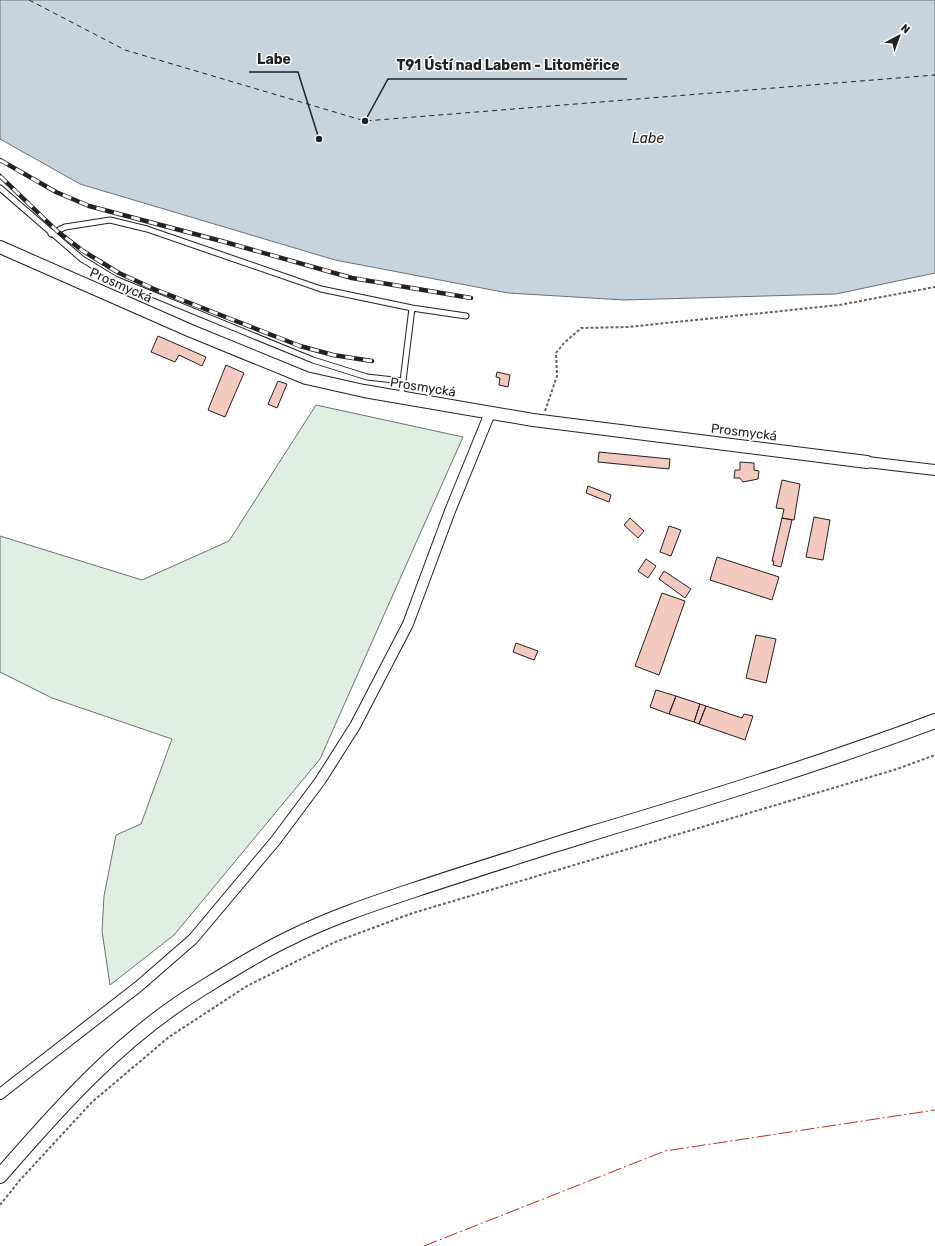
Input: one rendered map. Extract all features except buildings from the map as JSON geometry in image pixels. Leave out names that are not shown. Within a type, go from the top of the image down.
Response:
[{"type":"main road","points":[[0,1176],[56,1112],[94,1074],[144,1030],[196,992],[288,938],[341,916],[462,874],[670,810],[889,738],[935,721]]},
{"type":"street","name":"Prosmycká","points":[[0,247],[190,331],[306,378],[364,391],[533,420],[867,462]]},
{"type":"street","points":[[0,1094],[139,986],[193,939],[276,840],[320,781],[356,726],[408,624],[450,511],[490,413]]},
{"type":"street","points":[[867,462],[935,470]]},
{"type":"lane","points":[[0,188],[51,234],[82,259],[115,279],[313,360],[367,377],[403,381]]},
{"type":"lane","points":[[51,234],[65,227],[110,220],[147,229],[321,289],[412,308],[466,316]]},
{"type":"lane","points":[[401,397],[412,308]]},
{"type":"path","points":[[533,420],[546,410],[556,376],[556,354],[564,342],[581,328],[628,327],[839,305],[935,287]]},
{"type":"path","points":[[0,1205],[20,1180],[92,1102],[170,1037],[247,986],[335,942],[413,914],[897,769],[935,755]]},
{"type":"green space","points":[[316,405],[463,437],[320,759],[174,935],[110,985],[102,931],[104,896],[116,835],[141,824],[172,739],[52,698],[0,672],[0,536],[142,580],[229,541]]},
{"type":"water","points":[[0,0],[935,0],[935,273],[836,294],[624,300],[508,293],[335,260],[80,184],[0,139]]},
{"type":"ferry route","points":[[29,0],[125,50],[365,121],[935,75]]},
{"type":"railway","points":[[0,160],[56,192],[89,206],[352,278],[471,298]]},
{"type":"railway","points":[[0,176],[57,231],[83,251],[119,273],[154,289],[300,346],[333,355],[372,361]]},
{"type":"power","points":[[424,1246],[665,1151],[935,1110]]},
{"type":"place","name":"T91 Ústí nad Labem - Litoměřice","points":[[365,121]]},
{"type":"place","name":"Labe","points":[[319,139]]}]
